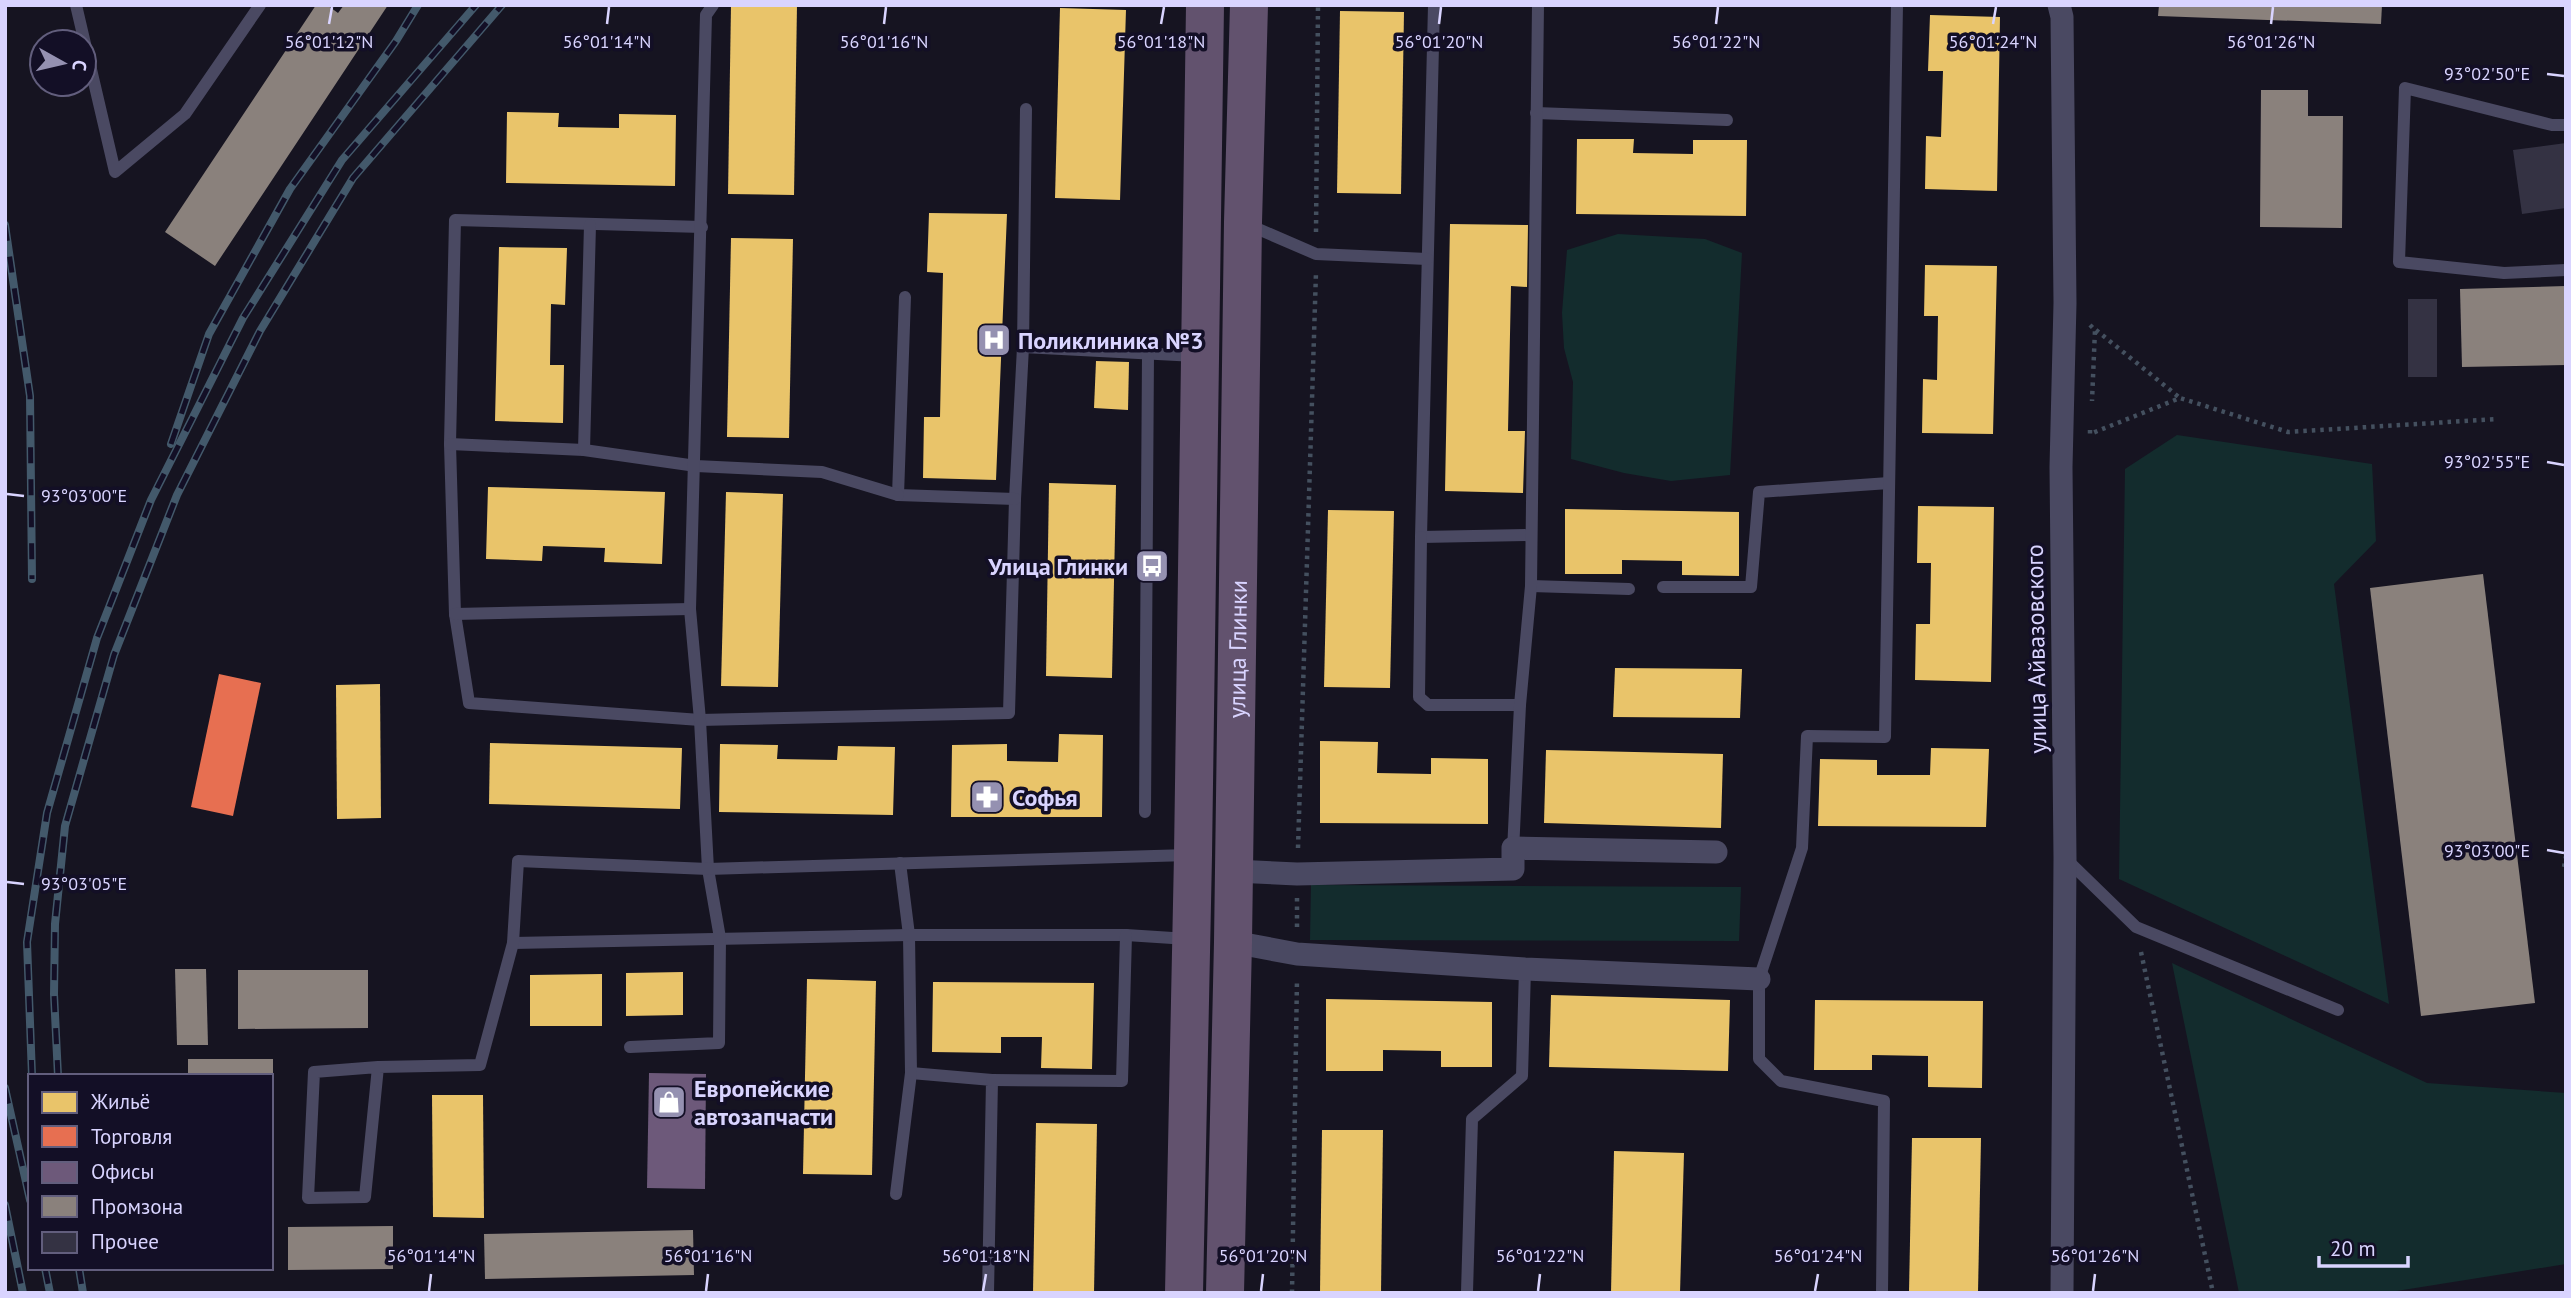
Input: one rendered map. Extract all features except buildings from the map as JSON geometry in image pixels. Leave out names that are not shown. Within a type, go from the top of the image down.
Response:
[{"type":"highway","name":"улица Глинки","points":[[1184,1293],[1205,5]]},
{"type":"highway","name":"улица Глинки","points":[[1225,1293],[1249,5]]},
{"type":"highway","points":[[1200,356],[1241,357]]},
{"type":"street","name":"улица Айвазовского","points":[[2059,5],[2062,17],[2065,303],[2061,467],[2065,858],[2062,1293]]},
{"type":"street","points":[[1234,871],[1297,874],[1513,858],[1716,852]]},
{"type":"street","points":[[1233,942],[1297,954],[1525,969],[1759,979]]},
{"type":"lane","points":[[76,5],[115,172],[185,114],[260,5]]},
{"type":"lane","points":[[630,1047],[719,1043],[720,938],[708,869],[700,720],[690,610],[696,466],[706,15],[713,5]]},
{"type":"lane","points":[[1434,5],[1419,697],[1428,705],[1520,705]]},
{"type":"lane","points":[[1513,858],[1520,705],[1531,586],[1538,5]]},
{"type":"lane","points":[[1882,1293],[1884,1101],[1781,1081],[1759,1059],[1759,979],[1802,849],[1807,736],[1885,737],[1897,5]]},
{"type":"lane","points":[[2566,125],[2552,125],[2405,88],[2399,262],[2504,273],[2566,270]]},
{"type":"lane","points":[[702,227],[455,220],[450,444],[456,614],[469,703],[700,720],[1009,713],[1015,499],[1023,347],[1026,109]]},
{"type":"lane","points":[[1536,113],[1727,120]]},
{"type":"lane","points":[[1243,222],[1316,254],[1427,259]]},
{"type":"lane","points":[[584,450],[590,225]]},
{"type":"lane","points":[[898,495],[905,297]]},
{"type":"lane","points":[[1023,347],[1200,356]]},
{"type":"lane","points":[[1145,812],[1148,353]]},
{"type":"lane","points":[[450,444],[584,450],[696,466],[822,472],[898,495],[1015,499]]},
{"type":"lane","points":[[1663,587],[1751,587],[1759,492],[1889,483]]},
{"type":"lane","points":[[1421,537],[1531,535]]},
{"type":"lane","points":[[1531,586],[1629,590]]},
{"type":"lane","points":[[456,614],[690,610]]},
{"type":"lane","points":[[378,1067],[365,1197],[308,1198],[314,1072],[378,1067],[480,1065],[513,943],[518,861],[708,869],[1193,855]]},
{"type":"lane","points":[[2065,858],[2136,927],[2338,1010]]},
{"type":"lane","points":[[896,1194],[911,1073],[909,935],[900,863]]},
{"type":"lane","points":[[513,943],[909,935],[1126,935],[1191,939]]},
{"type":"lane","points":[[911,1073],[992,1080],[1122,1081],[1126,935]]},
{"type":"lane","points":[[1468,1292],[1472,1119],[1522,1076],[1525,969]]},
{"type":"lane","points":[[988,1293],[992,1080]]},
{"type":"path","points":[[1292,1293],[1297,874],[1316,254],[1318,5]]},
{"type":"path","points":[[2065,303],[2180,398],[2288,432],[2497,418]]},
{"type":"path","points":[[2091,408],[2095,330]]},
{"type":"path","points":[[2090,421],[2090,434],[2180,398]]},
{"type":"path","points":[[2564,867],[2566,856]]},
{"type":"path","points":[[2136,927],[2213,1293]]},
{"type":"green space","points":[[1618,234],[1705,239],[1742,253],[1730,475],[1671,481],[1624,473],[1571,459],[1573,382],[1564,348],[1562,313],[1567,250]]},
{"type":"green space","points":[[2177,435],[2372,464],[2376,541],[2334,584],[2389,1004],[2119,879],[2125,469]]},
{"type":"green space","points":[[1311,885],[1741,887],[1739,941],[1310,940]]},
{"type":"green space","points":[[2172,963],[2427,1083],[2566,1093],[2566,1264],[2384,1293],[2239,1293]]},
{"type":"railway","points":[[171,444],[209,334],[290,189],[396,41],[418,5]]},
{"type":"railway","points":[[32,1074],[27,942],[47,813],[97,638],[151,500],[243,318],[342,160],[476,5]]},
{"type":"railway","points":[[58,1074],[54,994],[55,924],[65,826],[114,655],[177,495],[260,331],[353,178],[502,5]]},
{"type":"railway","points":[[5,225],[30,396],[32,579]]},
{"type":"railway","points":[[5,1088],[28,1191]]},
{"type":"railway","points":[[5,1205],[23,1293]]},
{"type":"railway","points":[[45,1270],[50,1293]]},
{"type":"railway","points":[[79,1270],[83,1293]]},
{"type":"place","name":"Поликлиника №3","points":[[994,340]]},
{"type":"place","name":"Улица Глинки","points":[[1152,566]]},
{"type":"place","name":"Софья","points":[[987,797]]},
{"type":"place","name":"Европейские автозапчасти","points":[[669,1102]]}]
